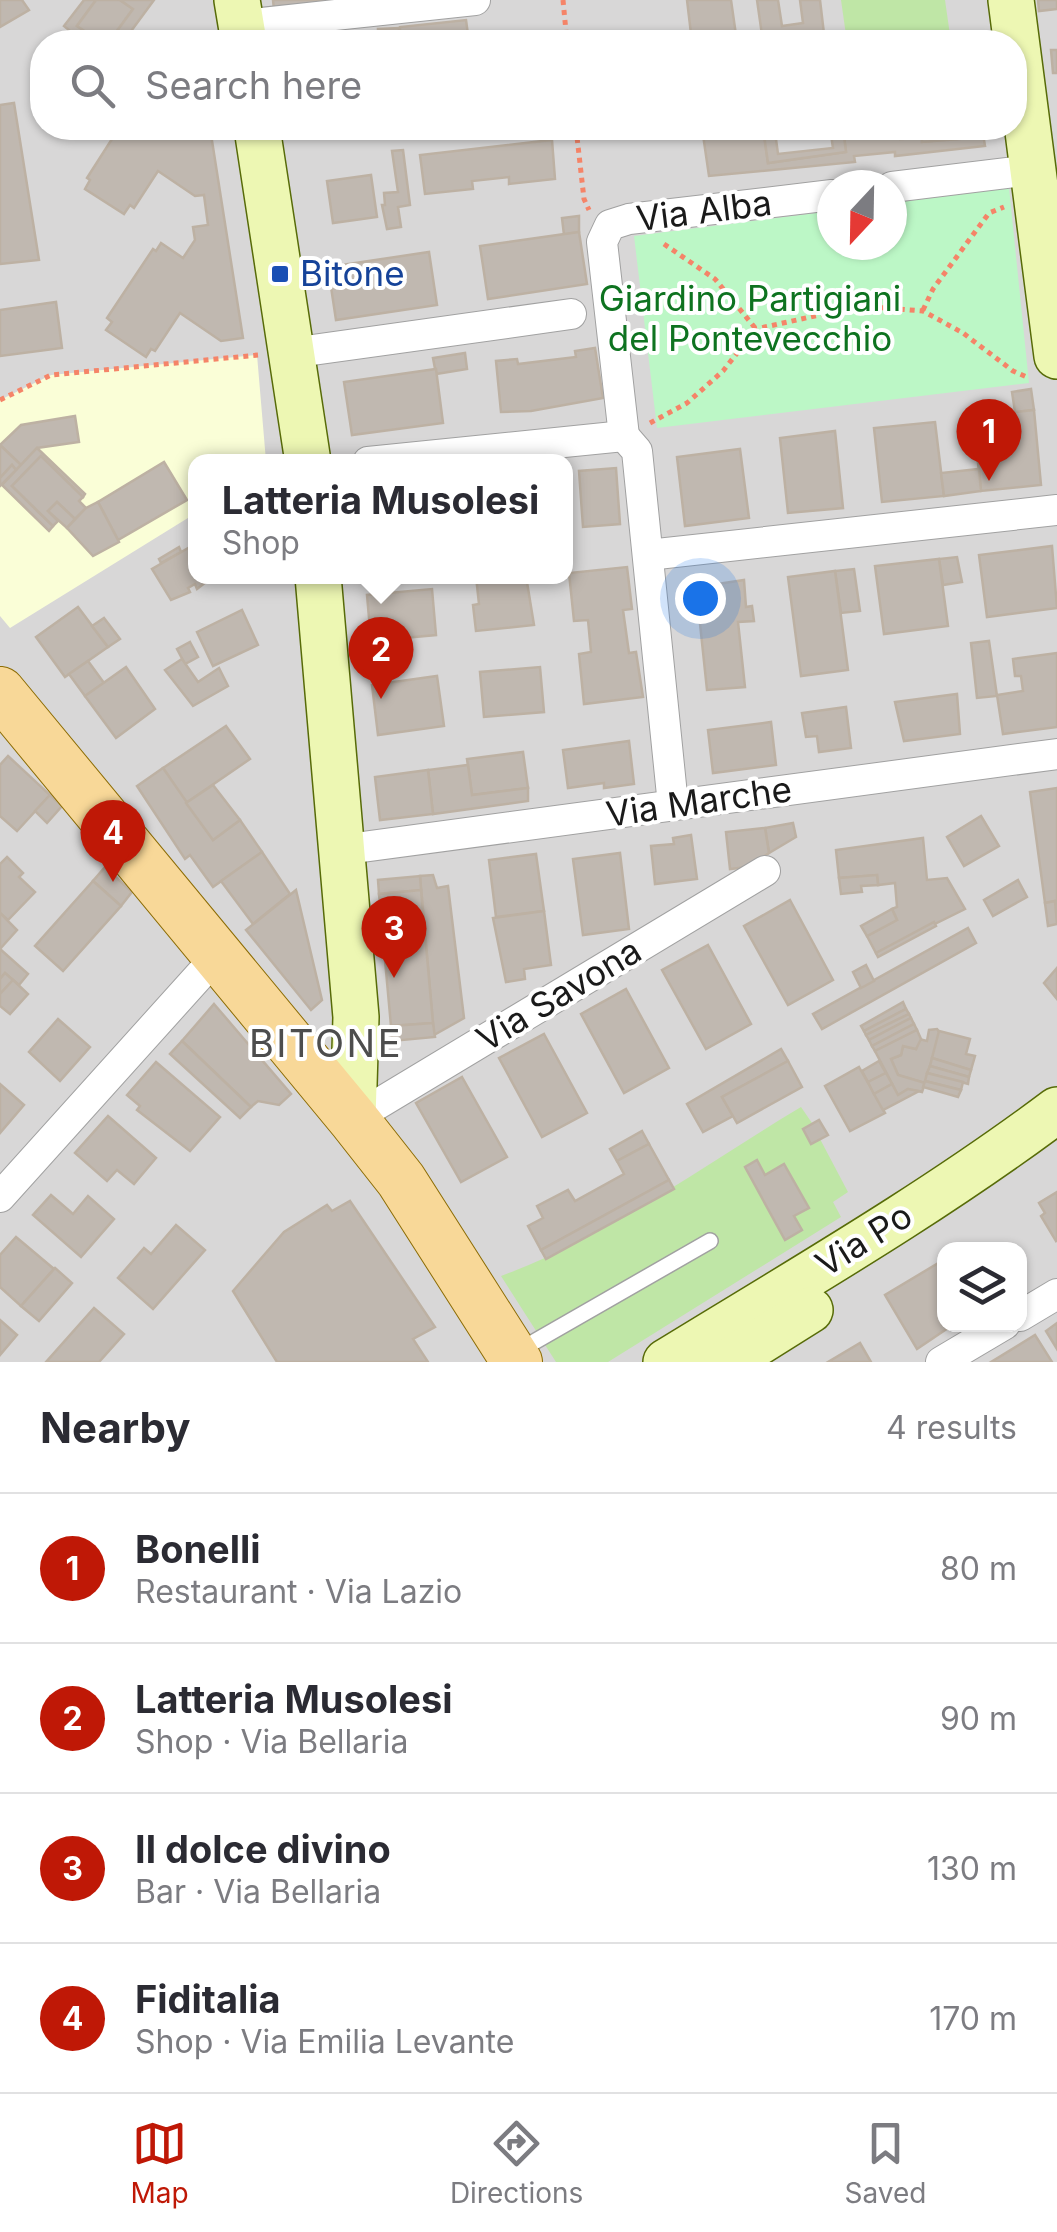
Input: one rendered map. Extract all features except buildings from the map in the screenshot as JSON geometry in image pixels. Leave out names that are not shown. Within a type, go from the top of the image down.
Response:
[{"type":"main road","points":[[3,705],[353,1118],[401,1180],[514,1358]]},
{"type":"street","points":[[241,22],[475,0]]},
{"type":"street","points":[[1011,0],[1015,30]]},
{"type":"street","points":[[1027,130],[1052,350]]},
{"type":"street","points":[[259,140],[307,454]]},
{"type":"street","points":[[907,188],[1034,187]]},
{"type":"street","name":"Via Alba","points":[[673,806],[637,451],[624,436],[602,242],[610,225],[629,219],[817,196]]},
{"type":"street","points":[[291,353],[571,314]]},
{"type":"street","points":[[447,454],[624,436]]},
{"type":"street","points":[[648,555],[1057,510]]},
{"type":"street","points":[[319,584],[356,1017],[353,1118]]},
{"type":"street","name":"Via Marche","points":[[340,850],[1057,754]]},
{"type":"street","name":"Via Savona","points":[[353,1118],[765,871]]},
{"type":"street","points":[[0,1197],[217,956]]},
{"type":"street","name":"Via Po","points":[[666,1362],[902,1217],[1057,1110]]},
{"type":"street","name":"Via Po","points":[[727,1362],[929,1236],[1057,1146]]},
{"type":"street","points":[[1027,1312],[1057,1294]]},
{"type":"street","points":[[940,1362],[991,1332]]},
{"type":"lane","points":[[514,1358],[710,1242]]},
{"type":"path","points":[[563,0],[566,30]]},
{"type":"path","points":[[577,140],[584,199],[602,242]]},
{"type":"path","points":[[923,311],[933,289],[989,214],[1034,187]]},
{"type":"path","points":[[662,242],[715,279],[756,329]]},
{"type":"path","points":[[624,436],[688,403],[723,371],[756,329],[860,306],[923,311],[1028,378],[1052,350]]},
{"type":"path","points":[[0,400],[51,375],[291,353]]},
{"type":"shaded area","points":[[0,0],[1057,0],[1057,1362],[0,1362]]},
{"type":"shaded area","points":[[257,355],[265,454],[188,454],[188,518],[10,628],[0,616],[0,400],[51,375]]},
{"type":"green space","points":[[841,0],[945,0],[949,30],[845,30]]},
{"type":"green space","name":"Giardino Partigiani del Pontevecchio","points":[[1009,188],[1029,383],[657,428],[634,236],[817,213],[817,260],[907,260],[907,201]]},
{"type":"green space","points":[[801,1107],[812,1123],[803,1130],[811,1144],[820,1139],[848,1192],[833,1202],[841,1217],[608,1362],[556,1362],[501,1276],[617,1221]]},
{"type":"place","name":"Bitone","points":[[280,274]]},
{"type":"place","name":"Bonelli","points":[[989,481]]},
{"type":"place","name":"Latteria Musolesi","points":[[381,699]]},
{"type":"place","name":"Fiditalia","points":[[113,882]]},
{"type":"place","name":"Il dolce divino","points":[[394,978]]},
{"type":"district","name":"BITONE","points":[[326,1044]]}]
